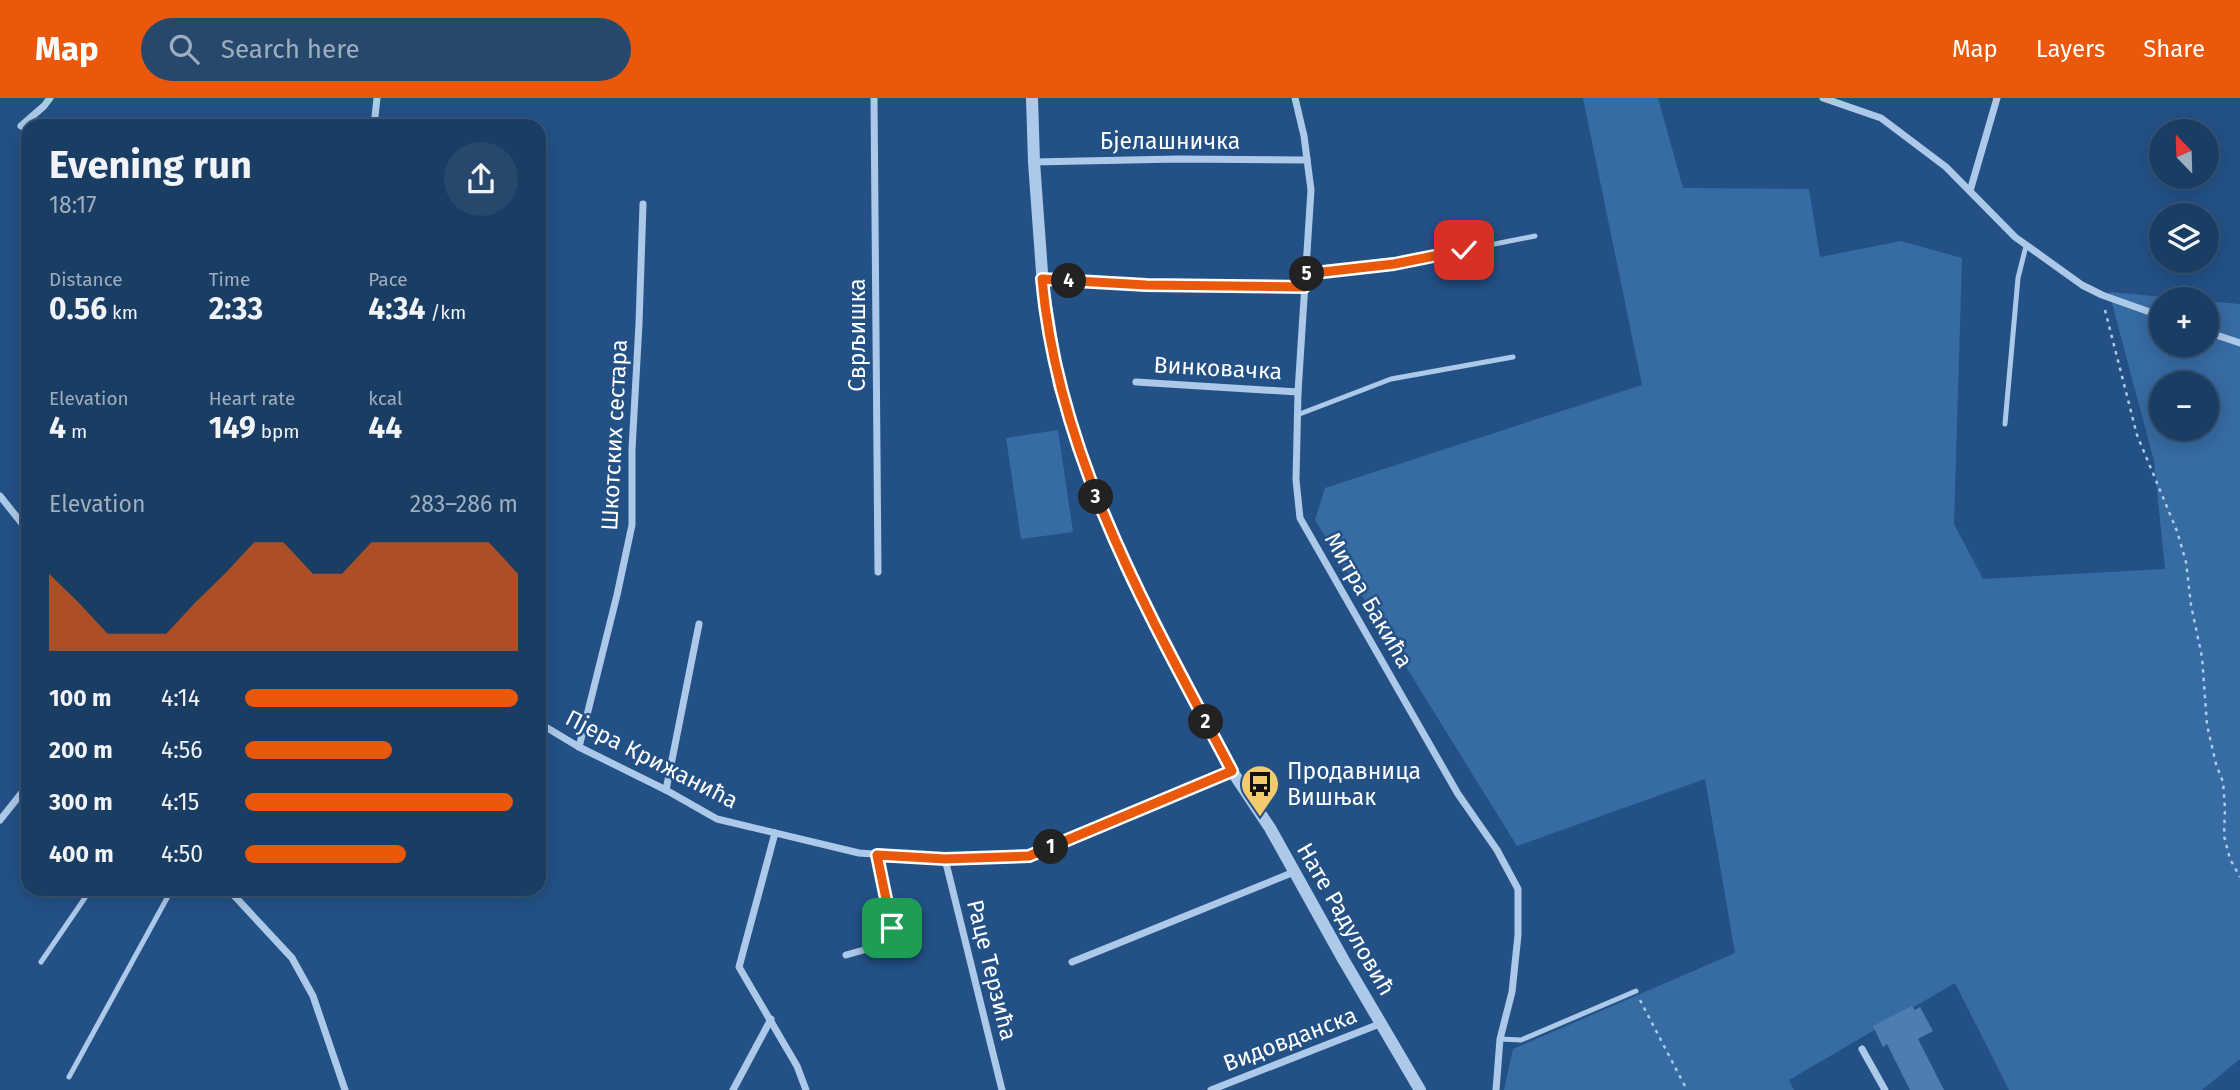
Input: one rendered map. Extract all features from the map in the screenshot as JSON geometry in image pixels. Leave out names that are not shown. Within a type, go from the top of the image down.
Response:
[{"type":"street","points":[[30,119],[50,98]]},
{"type":"street","points":[[375,119],[377,98]]},
{"type":"street","name":"Сврљишка","points":[[874,98],[878,572]]},
{"type":"street","name":"Нате Радуловић","points":[[1032,98],[1042,279],[1059,385],[1091,484],[1132,580],[1232,771],[1270,828],[1420,1090]]},
{"type":"street","name":"Митра Бакића","points":[[1295,98],[1304,136],[1311,190],[1297,415],[1296,480],[1300,518],[1458,794],[1496,850],[1518,889],[1518,935],[1513,980],[1500,1039],[1496,1090]]},
{"type":"street","points":[[1823,98],[1881,118],[1946,167],[2026,246],[2082,285],[2149,312]]},
{"type":"street","points":[[1970,191],[1997,98]]},
{"type":"street","name":"Бјелашничка","points":[[1034,162],[1307,160]]},
{"type":"street","name":"Шкотских сестара","points":[[579,747],[632,524],[632,449],[643,204]]},
{"type":"street","points":[[1042,279],[1146,285],[1304,287]]},
{"type":"street","points":[[2219,336],[2240,344]]},
{"type":"street","name":"Винковачка","points":[[1136,382],[1298,392]]},
{"type":"street","points":[[0,496],[21,522]]},
{"type":"street","points":[[666,790],[699,624]]},
{"type":"street","name":"Пјера Крижанића","points":[[546,727],[717,819],[877,855],[945,859],[1029,856],[1232,771]]},
{"type":"street","points":[[0,821],[21,794]]},
{"type":"street","points":[[775,833],[739,967],[797,1066],[806,1090]]},
{"type":"street","points":[[846,955],[885,944],[892,928],[877,855]]},
{"type":"street","name":"Раце Терзића","points":[[945,859],[1002,1090]]},
{"type":"street","points":[[1072,962],[1294,872]]},
{"type":"street","points":[[234,896],[292,958],[313,996],[345,1090]]},
{"type":"street","points":[[733,1090],[771,1019]]},
{"type":"street","name":"Видовданска","points":[[1212,1090],[1382,1023]]},
{"type":"street","points":[[1863,1049],[1885,1090]]},
{"type":"lane","points":[[1305,274],[1394,264],[1535,236]]},
{"type":"lane","points":[[2005,424],[2018,278],[2026,246]]},
{"type":"lane","points":[[1297,415],[1391,379],[1513,357]]},
{"type":"lane","points":[[41,962],[86,896]]},
{"type":"lane","points":[[69,1077],[168,896]]},
{"type":"lane","points":[[1500,1039],[1521,1040],[1636,991]]},
{"type":"path","points":[[2102,295],[2137,435],[2177,531],[2186,562],[2191,605],[2202,657],[2207,725],[2213,755],[2223,782],[2224,836],[2230,859],[2240,877]]},
{"type":"path","points":[[1636,991],[1687,1090]]},
{"type":"shaded area","points":[[1583,98],[1658,98],[1683,188],[1809,189],[1820,257],[1901,241],[1962,258],[1954,524],[1983,579],[2165,569],[2154,461],[2109,292],[2149,296],[2149,357],[2219,357],[2219,302],[2240,304],[2240,1059],[2202,1090],[2009,1090],[1955,983],[1789,1080],[1794,1090],[1504,1090],[1513,1049],[1735,953],[1705,779],[1517,846],[1315,520],[1325,488],[1642,385]]},
{"type":"shaded area","points":[[1058,430],[1073,532],[1021,539],[1006,438]]},
{"type":"building","points":[[1912,1006],[1915,1010],[1920,1007],[1933,1031],[1918,1039],[1944,1090],[1910,1090],[1887,1044],[1883,1047],[1873,1026]]},
{"type":"place","name":"Продавница Вишњак","points":[[1260,818]]},
{"type":"route","points":[[892,928],[877,855],[945,859],[1029,856],[1232,771],[1132,580],[1091,484],[1059,385],[1042,279],[1146,285],[1304,287],[1305,274],[1394,264],[1464,250]]}]
